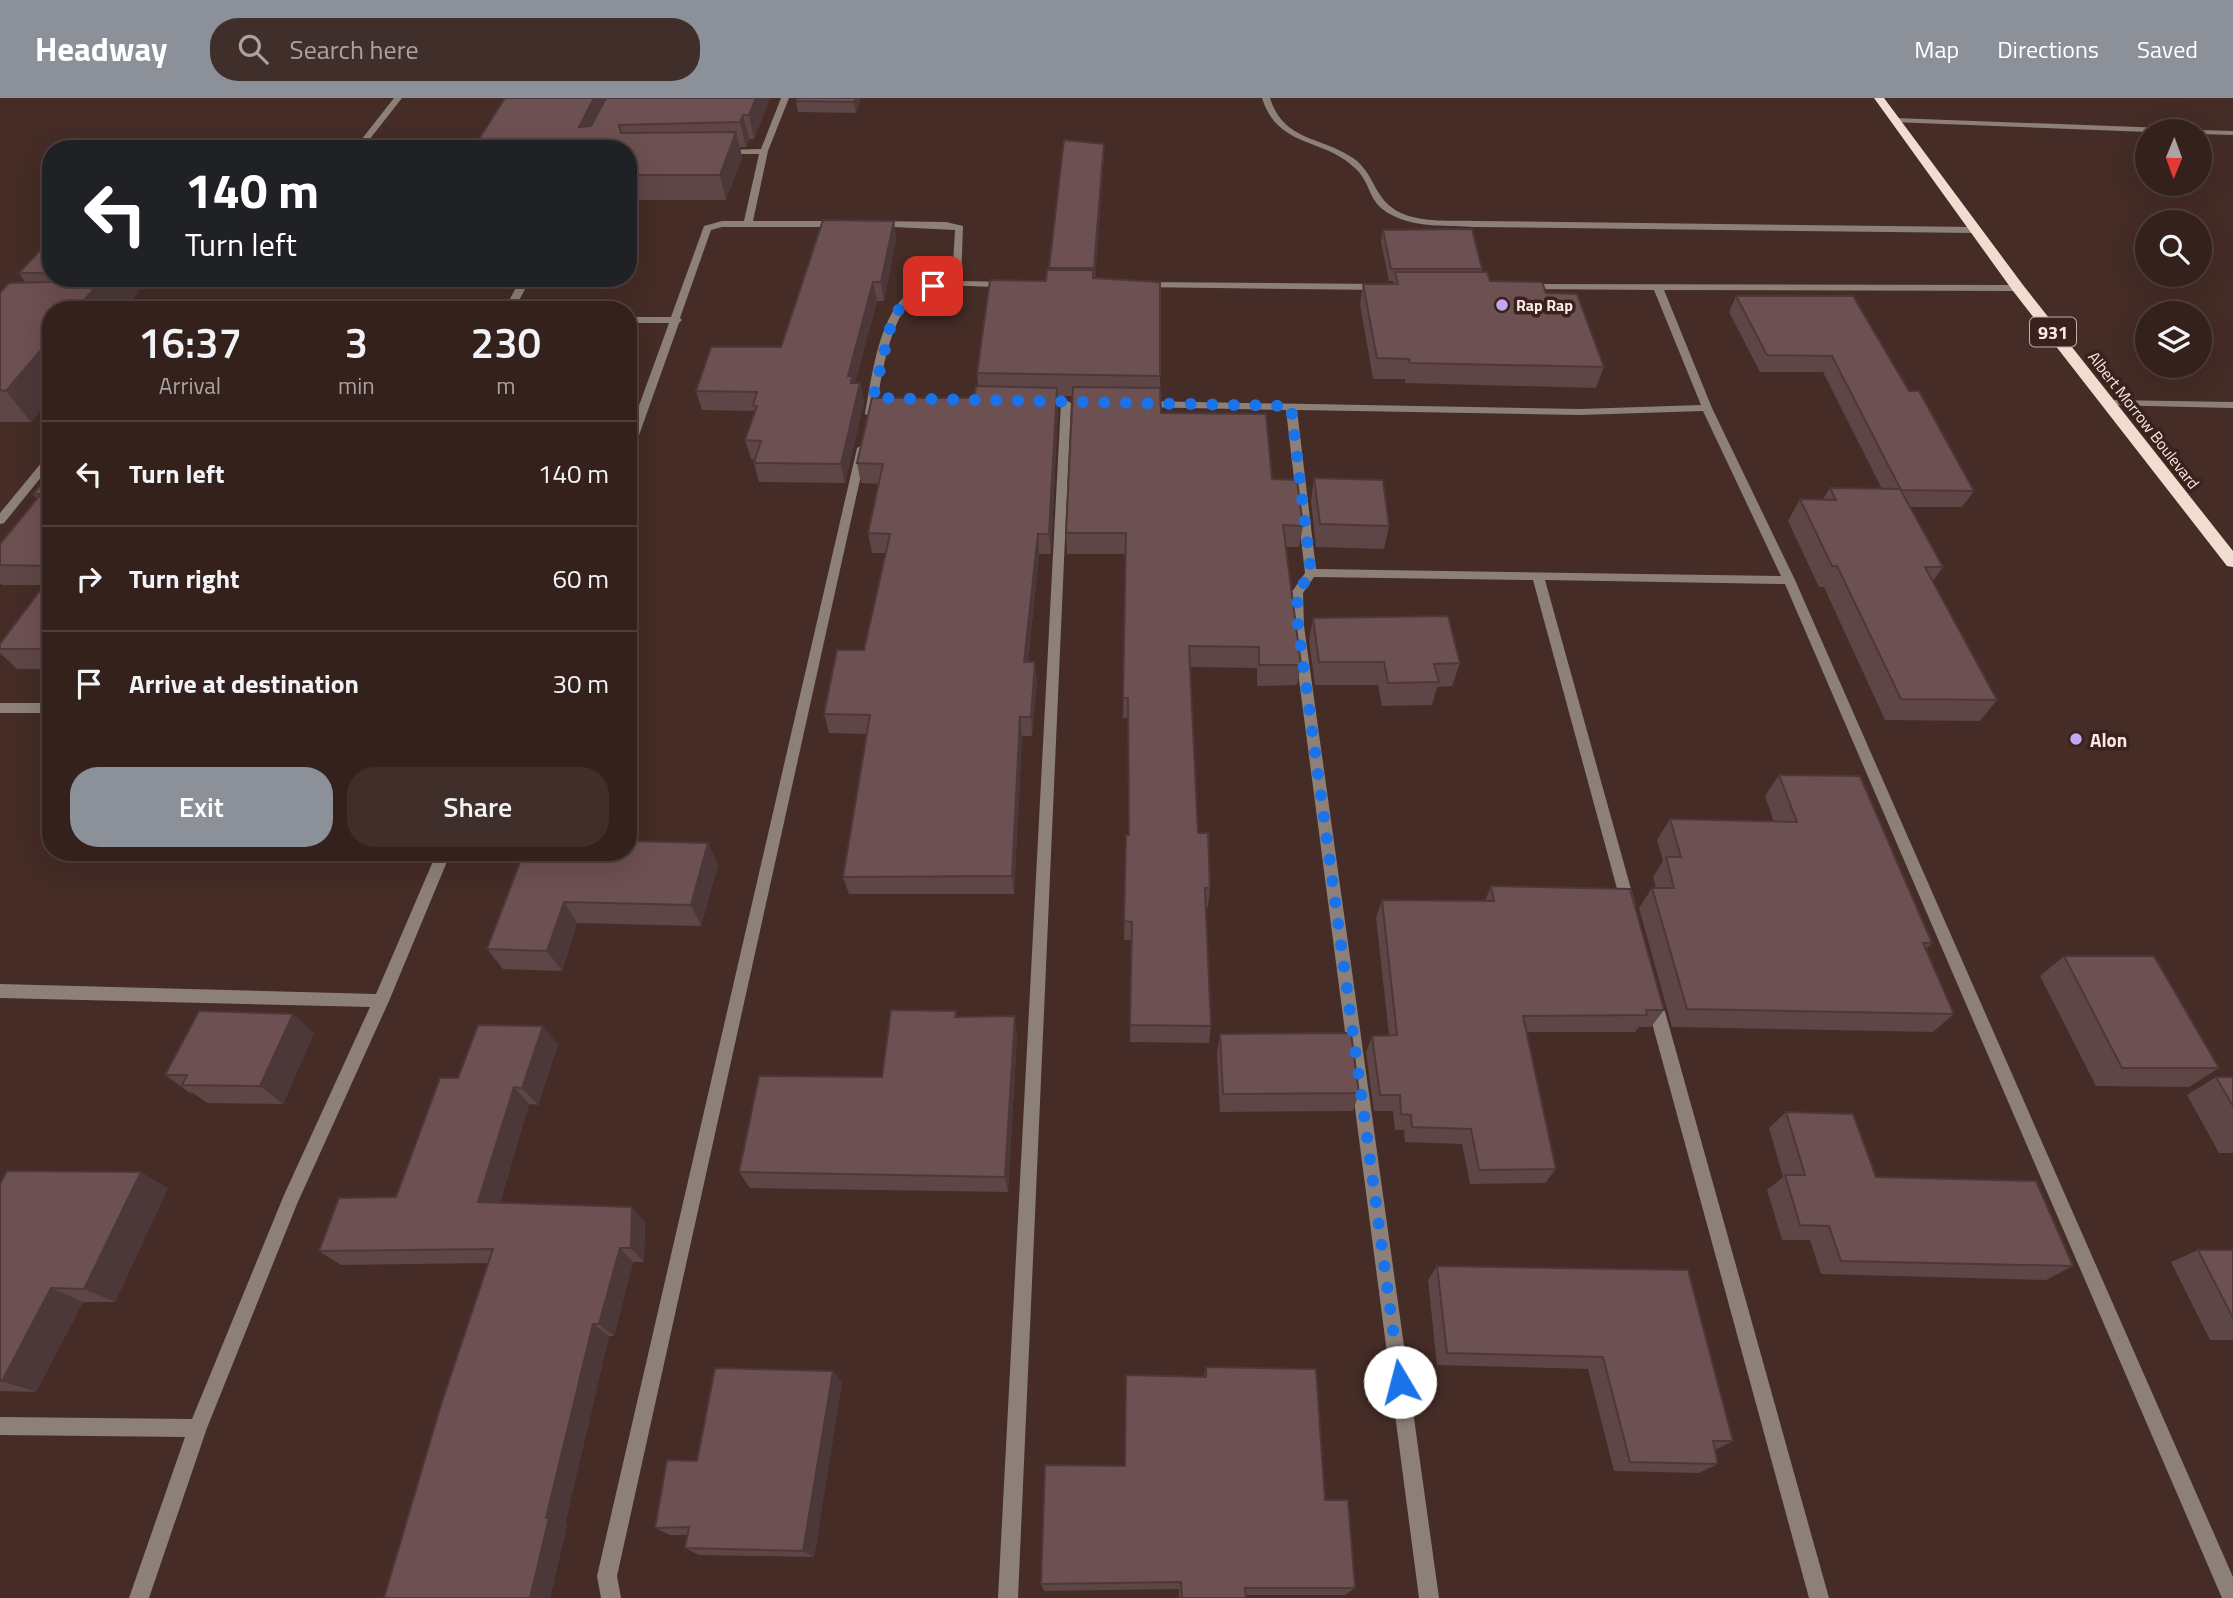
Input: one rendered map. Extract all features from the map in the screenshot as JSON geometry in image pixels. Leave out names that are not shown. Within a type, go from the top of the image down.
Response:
[{"type":"highway","name":"Albert Morrow Boulevard","points":[[1879,98],[2018,288],[2233,562]]},
{"type":"street","points":[[365,140],[398,98]]},
{"type":"street","points":[[748,224],[764,151],[785,98]]},
{"type":"street","points":[[1266,98],[1273,118],[1294,135],[1338,152],[1362,169],[1376,202],[1398,215],[1475,224],[1975,230]]},
{"type":"street","points":[[1895,120],[2135,129]]},
{"type":"street","points":[[2212,132],[2233,133]]},
{"type":"street","points":[[710,152],[764,151]]},
{"type":"street","points":[[637,428],[677,320],[703,234],[712,226],[845,224]]},
{"type":"street","points":[[870,224],[946,225],[960,228],[956,285]]},
{"type":"street","points":[[611,1598],[607,1576],[866,432],[880,398],[893,316],[917,291],[933,286],[1025,285]]},
{"type":"street","points":[[1135,285],[1396,287]]},
{"type":"street","points":[[1520,287],[2018,288]]},
{"type":"street","points":[[1658,288],[1707,408],[1789,580],[2232,1598]]},
{"type":"street","points":[[637,320],[677,320]]},
{"type":"street","points":[[1008,1598],[1066,403]]},
{"type":"street","points":[[2109,403],[2233,405]]},
{"type":"street","points":[[1132,404],[1580,412],[1707,408]]},
{"type":"street","points":[[1291,406],[1311,573],[1297,593],[1298,626],[1429,1598]]},
{"type":"street","points":[[0,520],[42,469]]},
{"type":"street","points":[[1311,573],[1789,580]]},
{"type":"street","points":[[1538,578],[1634,927]]},
{"type":"street","points":[[0,708],[42,708]]},
{"type":"street","points":[[139,1598],[198,1428],[290,1201],[381,1001],[440,861]]},
{"type":"street","points":[[1649,981],[1819,1598]]},
{"type":"street","points":[[0,991],[381,1001]]},
{"type":"street","points":[[0,1426],[198,1428]]},
{"type":"building","points":[[505,98],[594,98],[579,127],[591,126],[606,98],[756,98],[749,115],[743,115],[740,122],[619,125],[621,133],[736,132],[720,175],[637,175],[637,140],[478,140]]},
{"type":"building","points":[[797,98],[856,98],[854,102],[796,101]]},
{"type":"building","points":[[1064,140],[1104,144],[1094,268],[1049,268]]},
{"type":"building","points":[[823,220],[894,221],[881,282],[873,282],[848,376],[852,376],[851,383],[860,383],[841,464],[754,463],[761,441],[745,440],[757,406],[753,406],[757,392],[696,391],[711,347],[781,347]]},
{"type":"building","points":[[1472,229],[1482,269],[1391,269],[1383,230]]},
{"type":"building","points":[[42,249],[42,273],[19,273]]},
{"type":"building","points":[[1047,270],[1093,270],[1093,278],[1160,282],[1160,376],[977,373],[990,280],[1046,281]]},
{"type":"building","points":[[1395,272],[1487,272],[1490,281],[1542,282],[1546,293],[1577,294],[1604,367],[1410,363],[1409,359],[1377,358],[1363,284],[1398,284]]},
{"type":"building","points":[[42,282],[42,287],[95,287],[84,301],[42,301],[42,349],[6,391],[0,390],[0,293],[9,283]]},
{"type":"building","points":[[1736,296],[1853,296],[1909,391],[1919,391],[1974,491],[1901,490],[1832,356],[1767,355]]},
{"type":"building","points":[[976,386],[1057,388],[1049,534],[1038,534],[1024,662],[1035,662],[1031,717],[1020,717],[1012,876],[843,877],[870,715],[824,714],[837,650],[864,650],[890,534],[868,533],[883,464],[857,463],[872,398],[974,398]]},
{"type":"building","points":[[1073,387],[1160,388],[1161,413],[1266,414],[1272,479],[1297,480],[1303,526],[1283,525],[1301,665],[1259,665],[1259,647],[1189,646],[1198,833],[1208,833],[1210,888],[1205,888],[1211,1026],[1130,1025],[1132,922],[1124,921],[1126,835],[1129,835],[1128,698],[1123,698],[1126,533],[1066,533]]},
{"type":"building","points":[[1314,478],[1383,480],[1389,526],[1320,524]]},
{"type":"building","points":[[42,484],[42,566],[0,565],[0,544],[41,494],[33,494]]},
{"type":"building","points":[[1830,488],[1900,489],[1943,567],[1925,567],[1997,700],[1901,699],[1837,566],[1832,566],[1800,499],[1836,500]]},
{"type":"building","points":[[42,588],[42,649],[0,649],[0,644]]},
{"type":"building","points":[[1448,616],[1460,663],[1434,664],[1439,682],[1388,683],[1384,662],[1319,662],[1313,618]]},
{"type":"building","points":[[1779,775],[1860,776],[1932,943],[1923,943],[1954,1014],[1687,1009],[1652,888],[1674,888],[1666,857],[1681,857],[1670,819],[1797,822]]},
{"type":"building","points":[[637,841],[708,843],[691,905],[564,902],[547,951],[487,949],[521,861],[637,861]]},
{"type":"building","points":[[1491,886],[1630,889],[1664,1010],[1646,1010],[1647,1015],[1523,1016],[1556,1169],[1479,1170],[1471,1129],[1412,1127],[1411,1115],[1401,1114],[1400,1095],[1380,1095],[1372,1036],[1397,1035],[1382,900],[1494,901]]},
{"type":"building","points":[[2064,956],[2154,956],[2219,1068],[2122,1068]]},
{"type":"building","points":[[891,1010],[956,1011],[955,1017],[1015,1016],[1005,1177],[739,1172],[759,1076],[882,1077]]},
{"type":"building","points":[[199,1011],[293,1014],[260,1086],[182,1085],[187,1075],[165,1075]]},
{"type":"building","points":[[478,1025],[543,1026],[522,1088],[514,1087],[478,1202],[632,1207],[631,1248],[620,1248],[599,1324],[593,1324],[546,1518],[549,1518],[530,1598],[384,1598],[440,1408],[493,1249],[319,1251],[339,1198],[396,1197],[440,1078],[458,1078]]},
{"type":"building","points":[[1351,1033],[1359,1093],[1223,1094],[1220,1034]]},
{"type":"building","points":[[2216,1077],[2233,1077],[2233,1106]]},
{"type":"building","points":[[1786,1112],[1853,1114],[1876,1177],[2036,1181],[2073,1266],[1841,1261],[1829,1226],[1800,1225],[1785,1175],[1805,1175]]},
{"type":"building","points":[[7,1171],[141,1172],[84,1289],[51,1288],[0,1381],[0,1184]]},
{"type":"building","points":[[2198,1250],[2233,1250],[2233,1318]]},
{"type":"building","points":[[1437,1266],[1688,1270],[1733,1441],[1713,1441],[1718,1464],[1630,1462],[1603,1357],[1447,1353]]},
{"type":"building","points":[[1206,1367],[1316,1369],[1325,1500],[1348,1500],[1355,1588],[1245,1588],[1246,1598],[1182,1598],[1181,1582],[1041,1584],[1045,1465],[1125,1466],[1126,1375],[1206,1377]]},
{"type":"building","points":[[715,1368],[833,1371],[803,1551],[685,1548],[689,1527],[655,1528],[667,1460],[697,1461]]},
{"type":"place","name":"Rap Rap","points":[[1502,305]]},
{"type":"place","name":"Alon","points":[[2076,739]]},
{"type":"route","points":[[933,286],[917,291],[893,316],[873,398],[1291,406],[1311,573],[1297,593],[1298,626],[1400,1382]]}]
